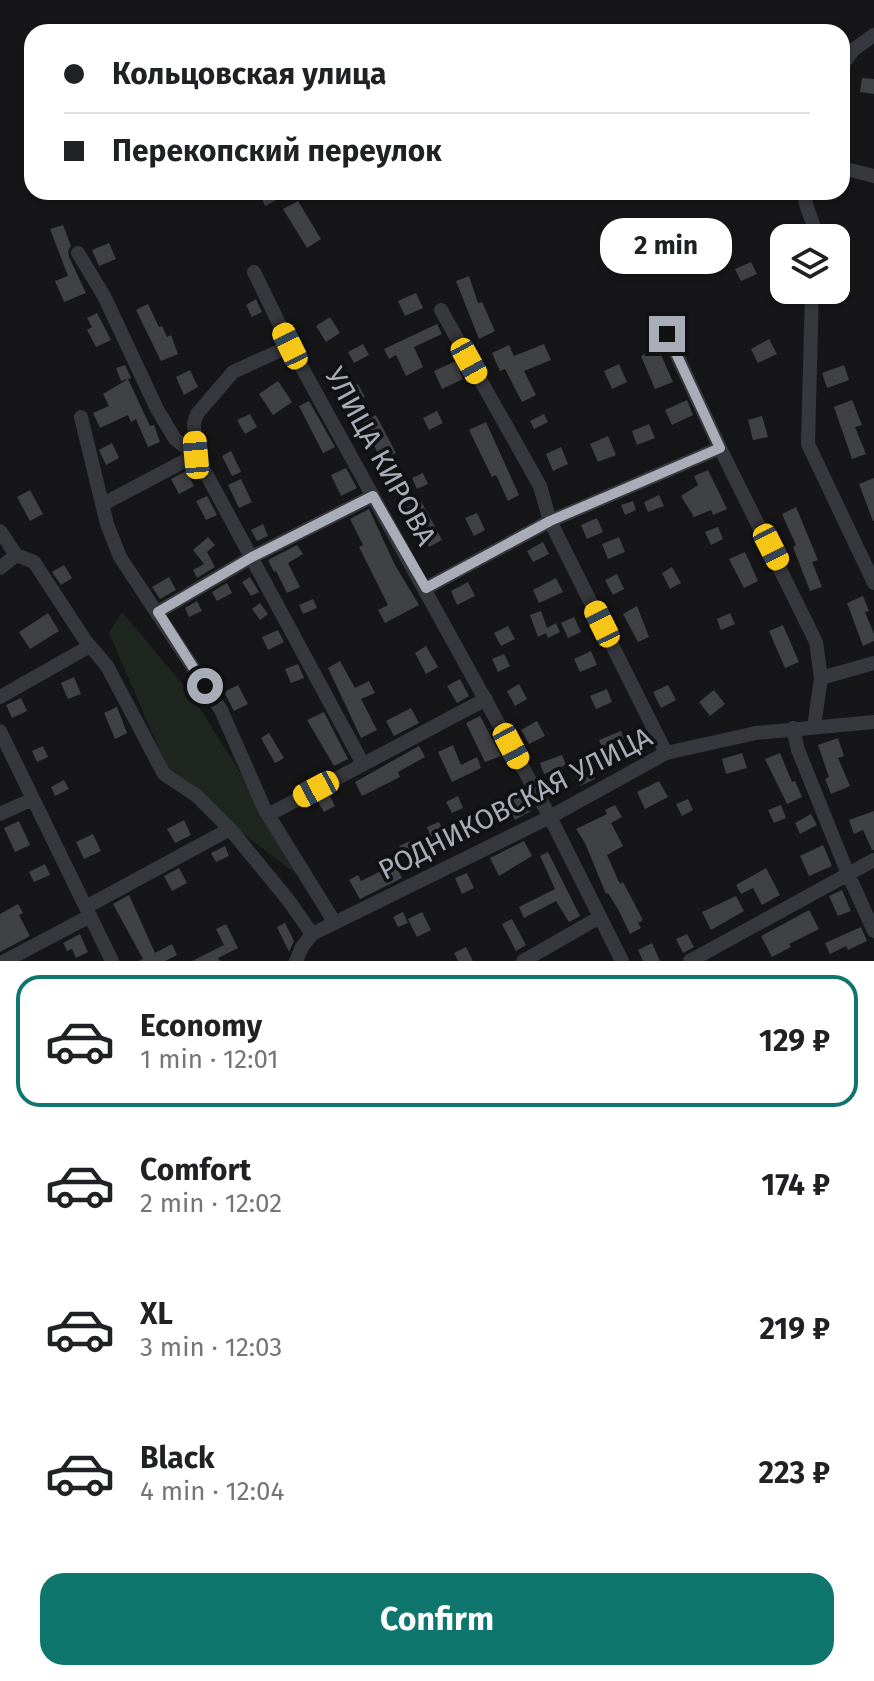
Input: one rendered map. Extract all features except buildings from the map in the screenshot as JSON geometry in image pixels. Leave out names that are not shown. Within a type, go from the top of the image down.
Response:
[{"type":"street","points":[[850,54],[874,35]]},
{"type":"street","points":[[850,170],[874,176]]},
{"type":"street","points":[[805,200],[814,224]]},
{"type":"street","points":[[78,253],[104,296],[157,409],[175,439],[196,455],[363,764]]},
{"type":"street","name":"УЛИЦА КИРОВА","points":[[254,272],[290,346],[550,817],[622,961]]},
{"type":"street","points":[[811,304],[808,444],[874,583]]},
{"type":"street","points":[[441,310],[540,486],[550,521],[666,753]]},
{"type":"street","points":[[667,334],[816,642],[821,678],[814,727]]},
{"type":"street","points":[[196,455],[194,423],[197,414],[233,372],[290,346]]},
{"type":"street","points":[[81,417],[107,524],[120,557],[221,710],[229,734],[268,815],[335,923]]},
{"type":"street","points":[[426,588],[550,521],[720,448]]},
{"type":"street","points":[[103,504],[196,455]]},
{"type":"street","points":[[158,612],[252,557],[373,496]]},
{"type":"street","points":[[0,531],[16,555],[34,562],[90,646],[107,666],[164,774],[197,796],[230,829],[312,934],[296,961]]},
{"type":"street","points":[[0,568],[16,555]]},
{"type":"street","points":[[0,697],[90,646]]},
{"type":"street","points":[[821,678],[874,663]]},
{"type":"street","points":[[268,815],[486,699]]},
{"type":"street","name":"РОДНИКОВСКАЯ УЛИЦА","points":[[312,934],[550,817],[666,753],[756,733],[874,722]]},
{"type":"street","points":[[793,728],[798,750],[874,931]]},
{"type":"street","points":[[0,731],[112,961]]},
{"type":"street","points":[[0,814],[33,799]]},
{"type":"street","points":[[5,961],[230,829]]},
{"type":"street","points":[[690,961],[874,860]]},
{"type":"street","points":[[523,961],[600,917]]},
{"type":"shaded area","points":[[122,612],[190,693],[313,887],[172,779],[109,633]]},
{"type":"route","points":[[205,686],[158,612],[252,557],[373,496],[426,588],[550,521],[720,448],[667,334]]}]
